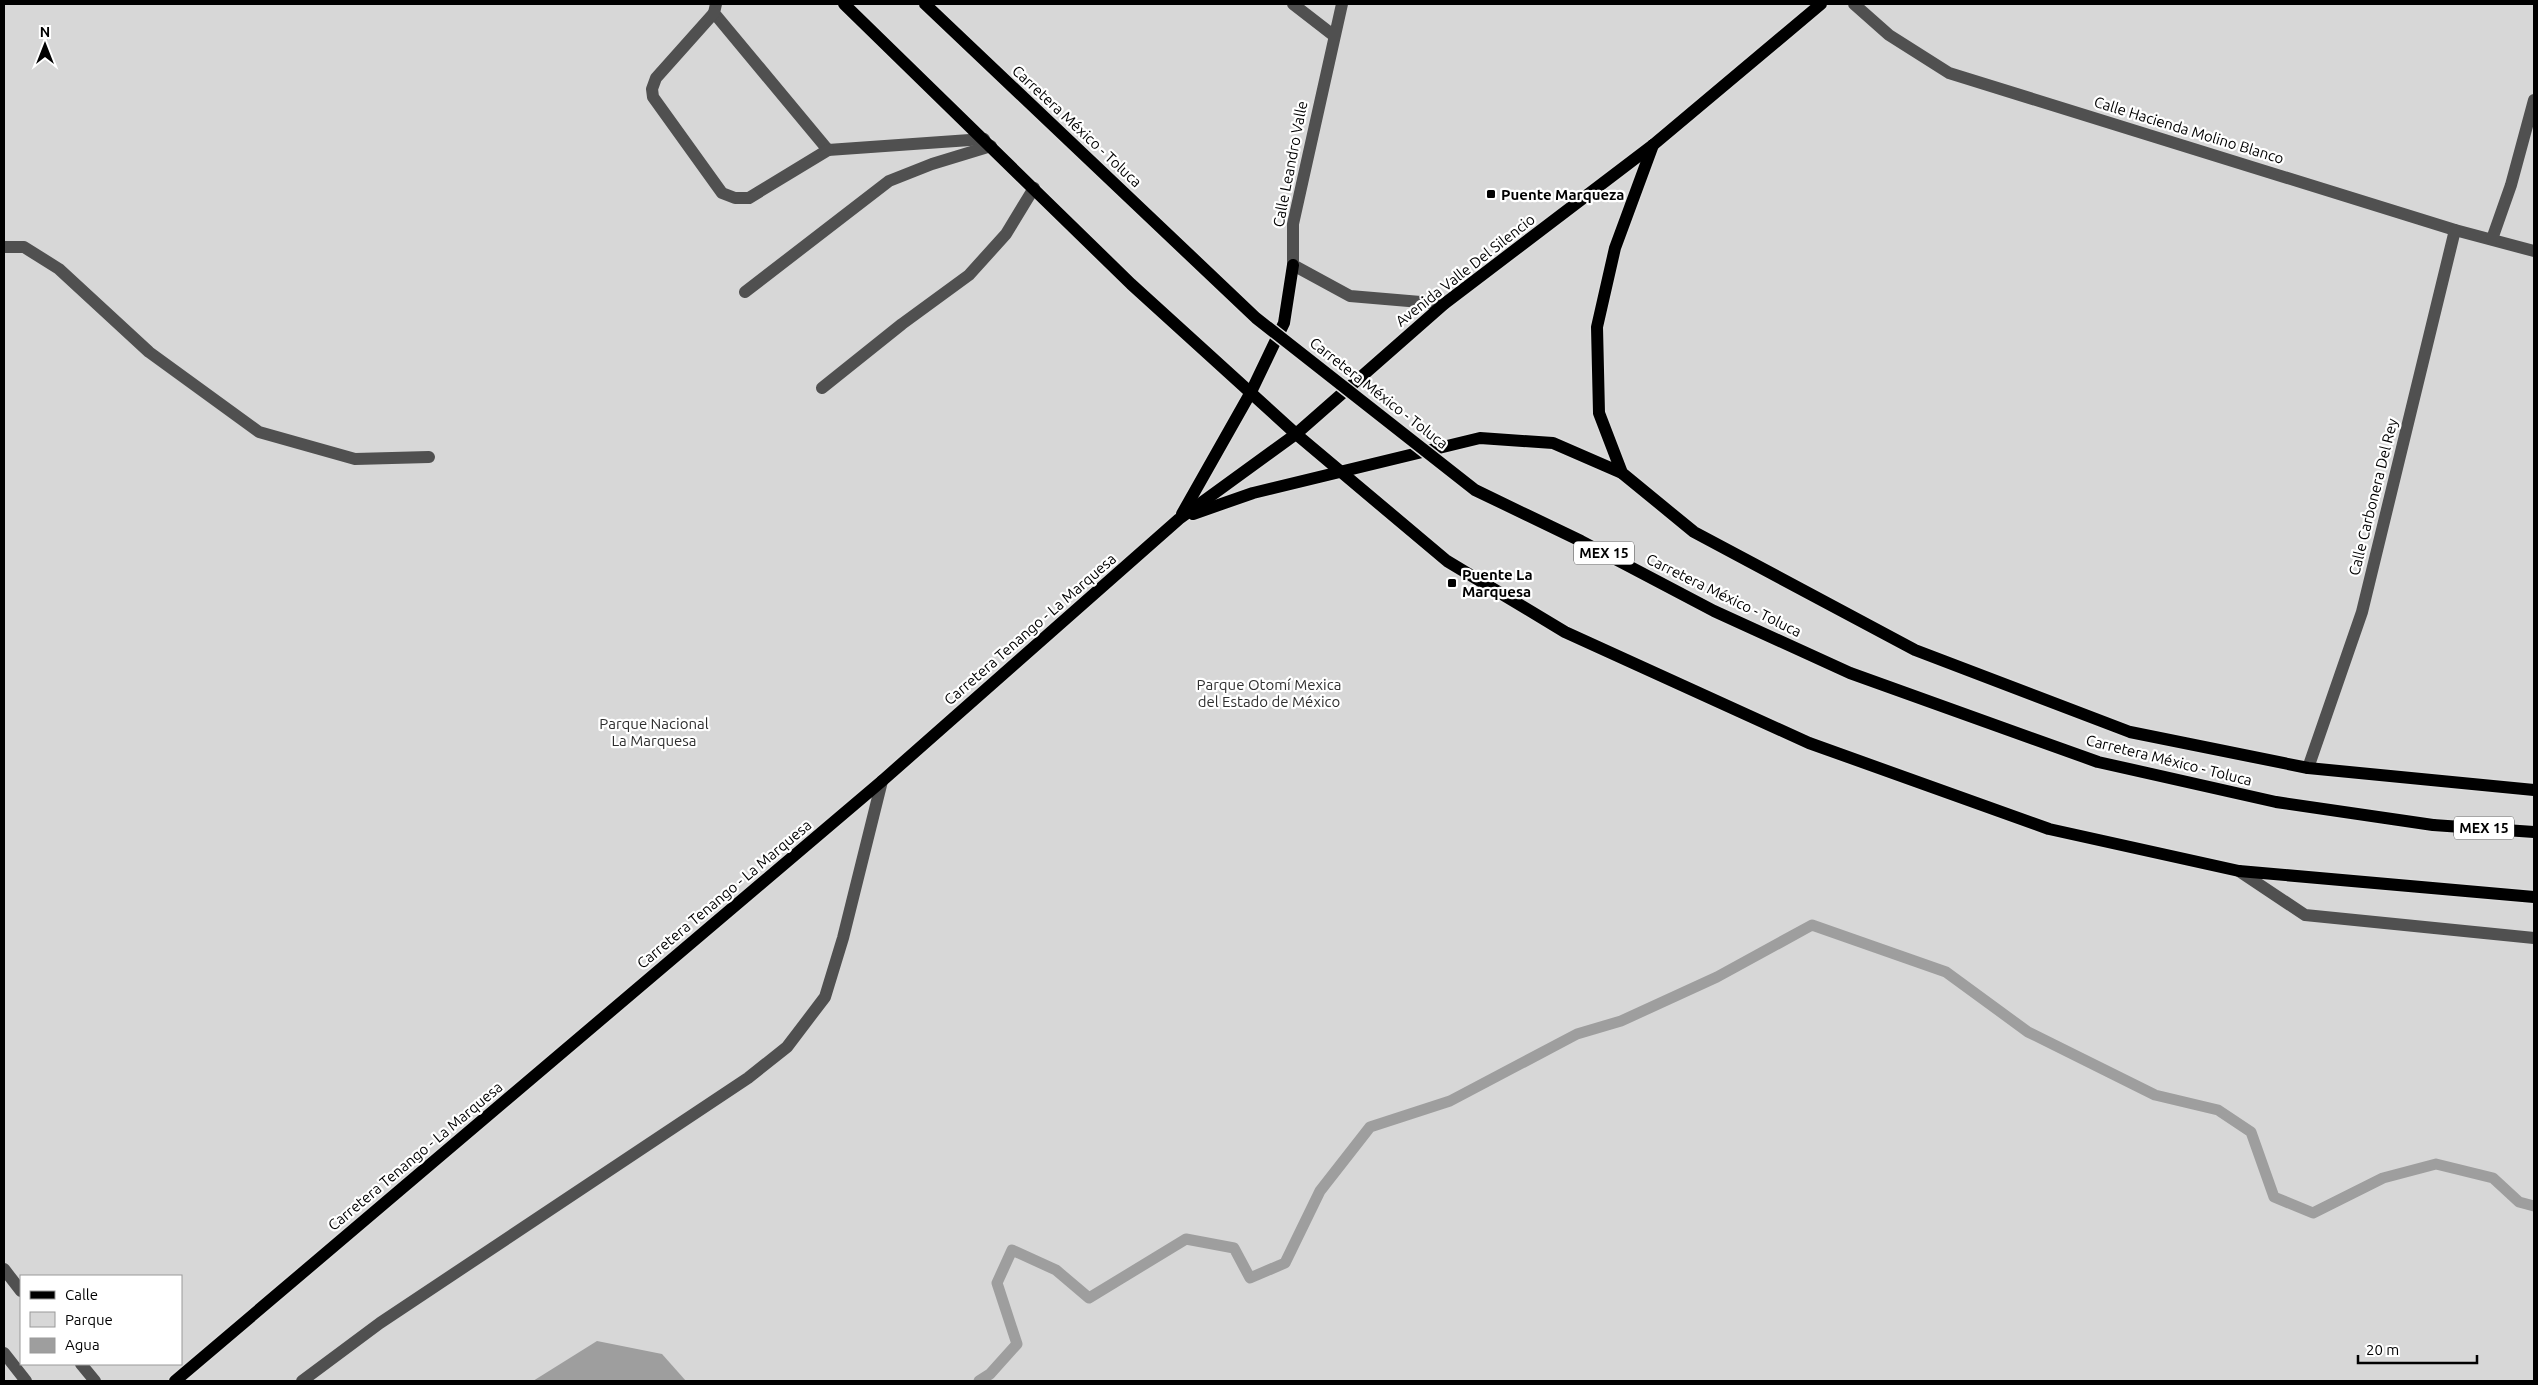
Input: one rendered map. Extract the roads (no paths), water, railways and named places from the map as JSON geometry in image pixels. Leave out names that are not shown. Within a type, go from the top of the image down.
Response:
[{"type":"main road","points":[[844,4],[1131,284],[1296,434],[1447,561],[1565,632],[1808,743],[2049,829],[2239,871],[2534,897]]},
{"type":"main road","name":"Carretera México - Toluca","points":[[925,4],[1256,318],[1475,490],[1581,541],[1714,611],[1850,673],[2098,762],[2276,802],[2433,825],[2534,832]]},
{"type":"main road","name":"Avenida Valle Del Silencio","points":[[1296,434],[1444,304],[1653,145],[1821,4]]},
{"type":"main road","points":[[1622,473],[1599,413],[1597,327],[1616,248],[1653,145]]},
{"type":"main road","points":[[1179,519],[1251,392],[1284,323],[1293,266]]},
{"type":"main road","name":"Carretera Tenango - La Marquesa","points":[[175,1381],[882,781],[1179,519],[1296,434]]},
{"type":"main road","points":[[1179,519],[1253,493],[1340,470],[1480,438],[1553,443],[1622,473],[1694,532],[1915,650],[2130,732],[2308,768],[2534,790]]},
{"type":"street","points":[[1293,4],[1333,35]]},
{"type":"street","name":"Calle Leandro Valle","points":[[1293,266],[1293,224],[1333,35],[1342,4]]},
{"type":"street","name":"Calle Hacienda Molino Blanco","points":[[1854,4],[1889,35],[1950,73],[2455,230],[2534,251]]},
{"type":"street","points":[[828,150],[715,8],[656,78],[652,89],[653,97],[722,193],[735,198],[750,198],[828,150],[988,143]]},
{"type":"street","points":[[2492,239],[2511,185],[2534,100]]},
{"type":"street","points":[[745,292],[889,181],[988,143]]},
{"type":"street","points":[[822,388],[902,324],[969,275],[1006,234],[1034,188]]},
{"type":"street","name":"Calle Carbonera Del Rey","points":[[2308,768],[2362,612],[2455,230]]},
{"type":"street","points":[[4,246],[24,246],[59,269],[149,352],[259,432],[355,459],[428,457]]},
{"type":"street","points":[[1293,266],[1350,296],[1444,304]]},
{"type":"street","points":[[302,1381],[380,1323],[748,1078],[787,1047],[825,997],[843,938],[882,781]]},
{"type":"street","points":[[2239,871],[2305,915],[2534,938]]},
{"type":"street","points":[[4,1269],[20,1290]]},
{"type":"street","points":[[4,1353],[26,1381]]},
{"type":"street","points":[[82,1365],[95,1381]]},
{"type":"water","points":[[597,1341],[662,1354],[686,1381],[533,1381]]},
{"type":"waterway","points":[[979,1381],[990,1374],[1017,1344],[997,1283],[1012,1250],[1056,1270],[1089,1298],[1186,1239],[1234,1248],[1250,1278],[1285,1263],[1320,1191],[1370,1127],[1450,1101],[1577,1034],[1621,1021],[1717,977],[1812,925],[1946,972],[2028,1032],[2155,1095],[2218,1110],[2251,1132],[2274,1197],[2313,1213],[2383,1178],[2436,1164],[2493,1178],[2519,1202],[2534,1206]]},
{"type":"place","name":"Puente Marqueza","points":[[1491,194]]},
{"type":"place","name":"Puente La Marquesa","points":[[1452,583]]},
{"type":"park label","name":"Parque Otomí Mexica del Estado de México","points":[[1269,692]]},
{"type":"park label","name":"Parque Nacional La Marquesa","points":[[654,732]]}]
